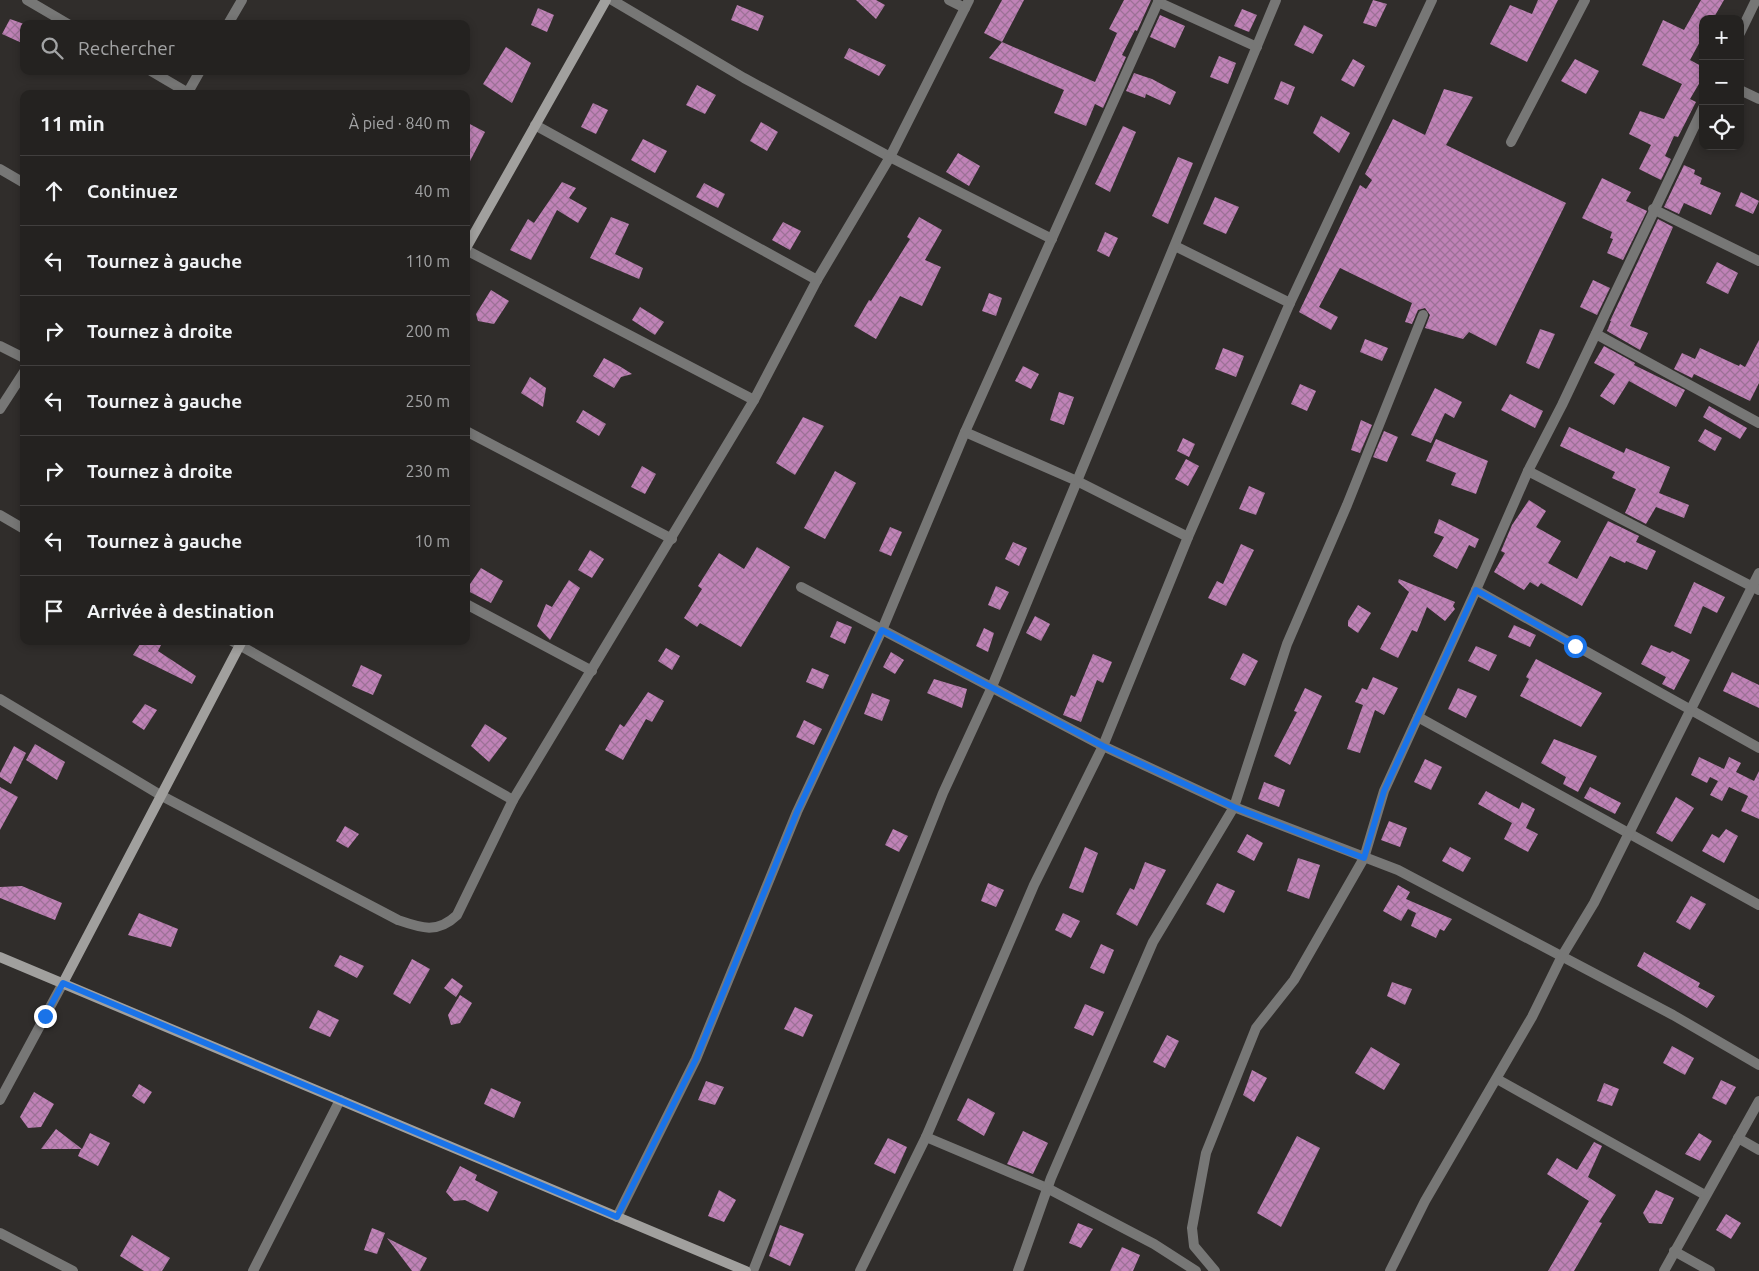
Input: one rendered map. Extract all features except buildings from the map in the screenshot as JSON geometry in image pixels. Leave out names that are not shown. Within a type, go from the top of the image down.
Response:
[{"type":"main road","points":[[470,242],[606,0]]},
{"type":"main road","points":[[63,983],[162,796],[237,645]]},
{"type":"main road","points":[[0,957],[746,1271]]},
{"type":"street","points":[[27,0],[61,20]]},
{"type":"street","points":[[230,20],[242,0]]},
{"type":"street","points":[[612,0],[744,78],[890,157],[1052,239]]},
{"type":"street","points":[[0,699],[162,796],[398,920],[418,927],[437,928],[448,924],[457,915],[513,800],[754,400],[817,280],[890,157],[967,4],[949,0]]},
{"type":"street","points":[[753,1271],[943,793],[991,689],[1276,0]]},
{"type":"street","points":[[860,1271],[926,1137],[1034,886],[1103,746],[1188,537],[1290,303],[1432,0]]},
{"type":"street","points":[[1511,142],[1585,0]]},
{"type":"street","points":[[1744,25],[1756,0]]},
{"type":"street","points":[[617,1217],[696,1059],[797,812],[882,630],[965,432],[1159,1],[1257,47]]},
{"type":"street","points":[[158,75],[183,90]]},
{"type":"street","points":[[190,90],[198,75]]},
{"type":"street","points":[[1744,92],[1759,99]]},
{"type":"street","points":[[1215,1271],[1194,1246],[1191,1238],[1206,1153],[1256,1028],[1294,980],[1364,858],[1384,791],[1528,471],[1562,405],[1653,209],[1699,116]]},
{"type":"street","points":[[535,125],[817,280]]},
{"type":"street","points":[[0,169],[20,181]]},
{"type":"street","points":[[1653,209],[1759,261]]},
{"type":"street","points":[[1174,246],[1290,303]]},
{"type":"street","points":[[470,251],[754,400]]},
{"type":"street","points":[[1018,1271],[1047,1188],[1152,942],[1234,807],[1287,644],[1347,505],[1423,315]]},
{"type":"street","points":[[1596,334],[1759,423]]},
{"type":"street","points":[[0,346],[20,356]]},
{"type":"street","points":[[0,409],[20,378]]},
{"type":"street","points":[[965,432],[1077,481],[1188,537]]},
{"type":"street","points":[[470,433],[672,539]]},
{"type":"street","points":[[1528,471],[1756,588]]},
{"type":"street","points":[[0,515],[20,527]]},
{"type":"street","points":[[1390,1271],[1425,1201],[1497,1079],[1532,1017],[1562,956],[1594,903],[1691,710],[1756,588],[1759,573]]},
{"type":"street","points":[[801,587],[991,689],[1103,746],[1234,807],[1398,870],[1673,1014],[1759,1066]]},
{"type":"street","points":[[1476,590],[1759,748]]},
{"type":"street","points":[[470,606],[592,671]]},
{"type":"street","points":[[242,645],[513,800]]},
{"type":"street","points":[[1418,717],[1759,905]]},
{"type":"street","points":[[0,1100],[63,983]]},
{"type":"street","points":[[1497,1079],[1705,1195]]},
{"type":"street","points":[[253,1271],[340,1100]]},
{"type":"street","points":[[1664,1271],[1759,1101]]},
{"type":"street","points":[[926,1137],[1047,1188],[1154,1244],[1196,1271]]},
{"type":"street","points":[[1738,1138],[1759,1150]]},
{"type":"street","points":[[0,1234],[73,1271]]},
{"type":"street","points":[[1674,1251],[1710,1271]]},
{"type":"route","points":[[45,1016],[63,983],[617,1217],[696,1059],[797,812],[882,630],[991,689],[1103,746],[1234,807],[1364,858],[1384,791],[1476,590],[1575,646]]}]
